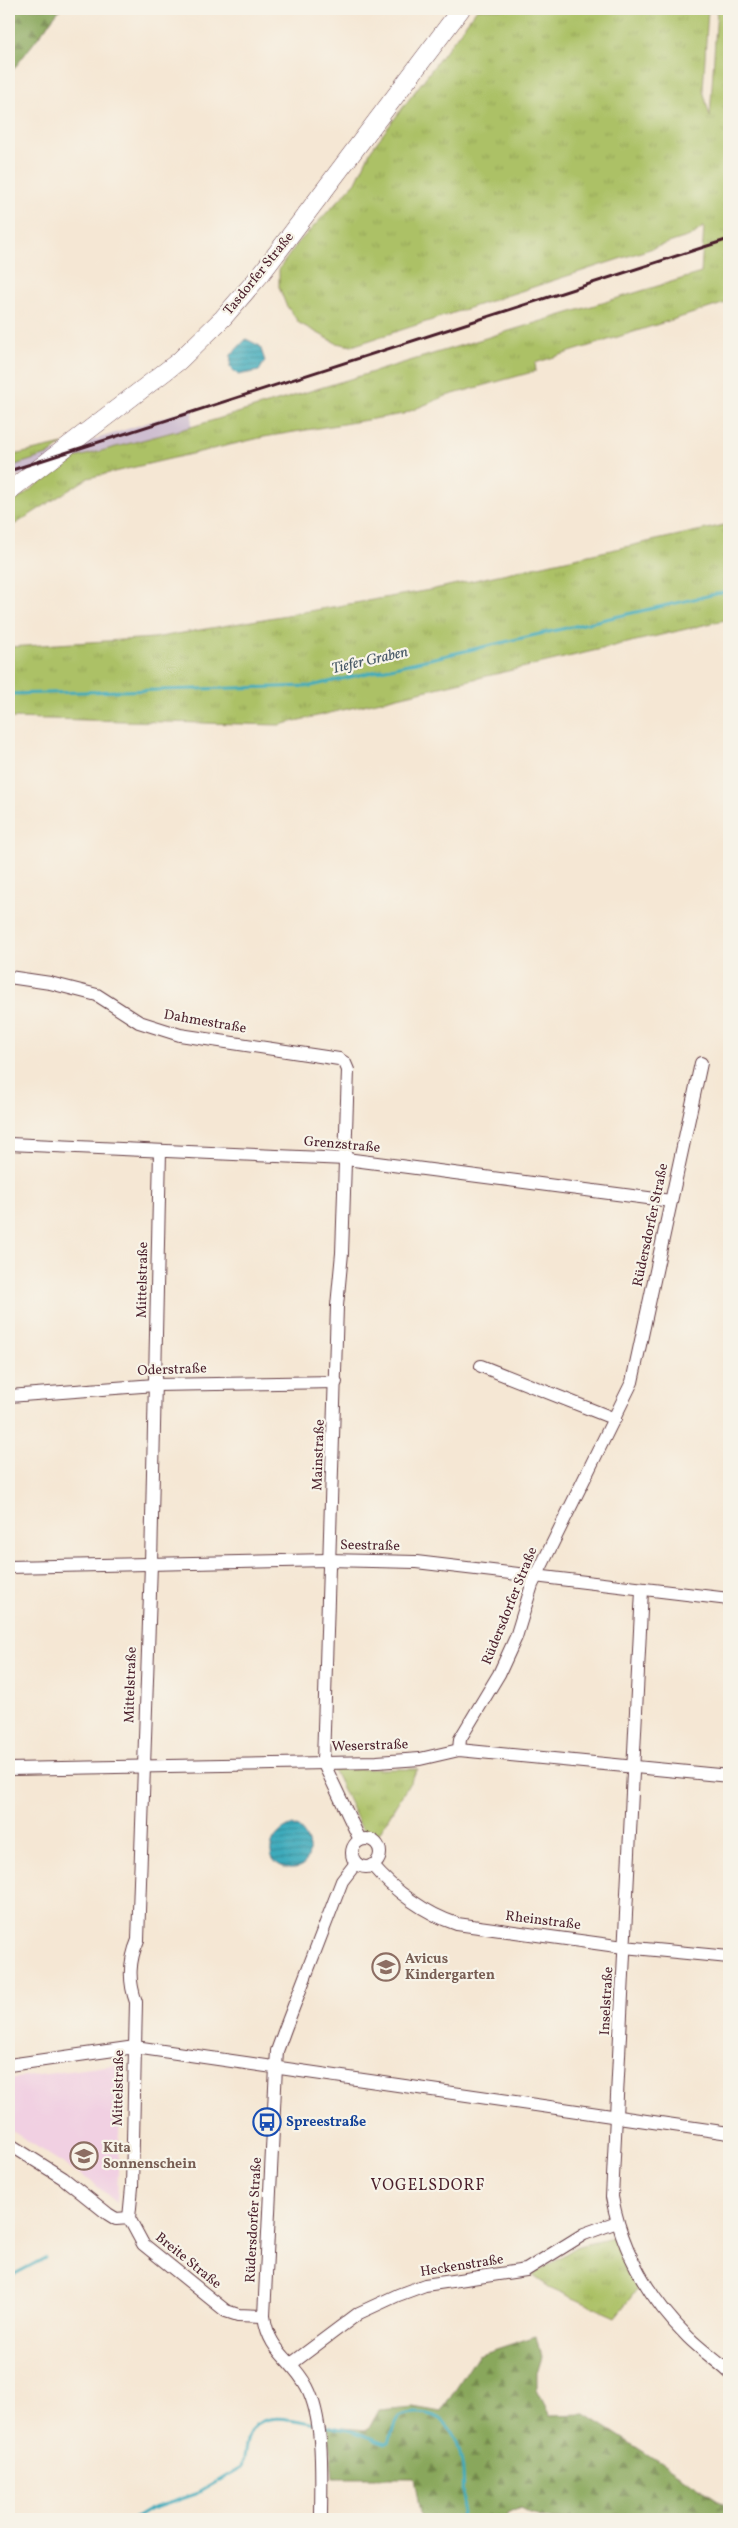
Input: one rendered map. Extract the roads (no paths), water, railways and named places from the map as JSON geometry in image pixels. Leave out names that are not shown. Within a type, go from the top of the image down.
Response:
[{"type":"main road","name":"Tasdorfer Straße","points":[[9,491],[179,361],[212,330],[261,274],[461,9]]},
{"type":"street","name":"Dahmestraße","points":[[9,977],[50,983],[97,995],[140,1022],[157,1030],[339,1059],[345,1063]]},
{"type":"street","name":"Mainstraße","points":[[345,1063],[348,1070],[346,1159],[342,1253],[337,1306],[323,1762],[360,1840]]},
{"type":"street","name":"Rüdersdorfer Straße","points":[[459,1750],[460,1739],[499,1674],[516,1637],[536,1576],[632,1382],[700,1064]]},
{"type":"street","name":"Grenzstraße","points":[[9,1144],[346,1159],[671,1201]]},
{"type":"street","name":"Mittelstraße","points":[[129,2218],[136,2002],[130,1984],[131,1955],[138,1940],[151,1564],[160,1151]]},
{"type":"street","points":[[481,1366],[615,1419]]},
{"type":"street","name":"Oderstraße","points":[[9,1396],[155,1385],[336,1382]]},
{"type":"street","name":"Seestraße","points":[[9,1568],[328,1560],[416,1562],[729,1599]]},
{"type":"street","name":"Inselstraße","points":[[642,1590],[612,2184],[617,2222],[629,2254],[647,2289],[689,2338],[729,2372]]},
{"type":"street","name":"Weserstraße","points":[[9,1769],[420,1759],[459,1750],[729,1776]]},
{"type":"street","points":[[360,1840],[373,1840],[379,1846],[380,1855],[372,1865],[364,1867],[356,1863],[352,1850],[360,1840]]},
{"type":"street","name":"Rüdersdorfer Straße","points":[[321,2519],[316,2418],[307,2387],[291,2364],[272,2344],[266,2330],[264,2316],[276,2067],[278,2051],[285,2028],[342,1881],[356,1863]]},
{"type":"street","name":"Rheinstraße","points":[[372,1865],[417,1904],[441,1918],[457,1924],[624,1947],[729,1956]]},
{"type":"street","points":[[9,2065],[135,2047],[729,2132]]},
{"type":"street","points":[[9,2144],[63,2178],[108,2214],[116,2218],[129,2218]]},
{"type":"street","name":"Breite Straße","points":[[129,2218],[143,2244],[226,2311],[238,2315],[264,2316]]},
{"type":"street","name":"Heckenstraße","points":[[291,2364],[359,2313],[398,2294],[425,2285],[526,2270],[584,2234],[617,2222]]},
{"type":"water","points":[[246,339],[260,346],[265,361],[259,371],[238,375],[230,367],[231,355]]},
{"type":"water","points":[[293,1825],[305,1836],[309,1851],[308,1858],[304,1864],[290,1868],[275,1862],[271,1849],[277,1835]]},
{"type":"waterway","name":"Tiefer Graben","points":[[9,694],[311,686],[729,591]]},
{"type":"waterway","points":[[9,2277],[45,2258]]},
{"type":"waterway","points":[[321,2425],[352,2431],[386,2443],[389,2442],[396,2421],[403,2415],[417,2413],[434,2416],[446,2424],[455,2437],[463,2470],[461,2519]]},
{"type":"waterway","points":[[134,2519],[149,2510],[196,2494],[242,2467],[248,2437],[255,2426],[262,2421],[280,2418],[315,2424]]},
{"type":"railway","points":[[9,471],[729,239]]},
{"type":"place","name":"Avicus Kindergarten","points":[[386,1967]]},
{"type":"place","name":"Spreestraße","points":[[267,2122]]},
{"type":"place","name":"Kita Sonnenschein","points":[[84,2156]]},
{"type":"district","name":"VOGELSDORF","points":[[428,2186]]}]
